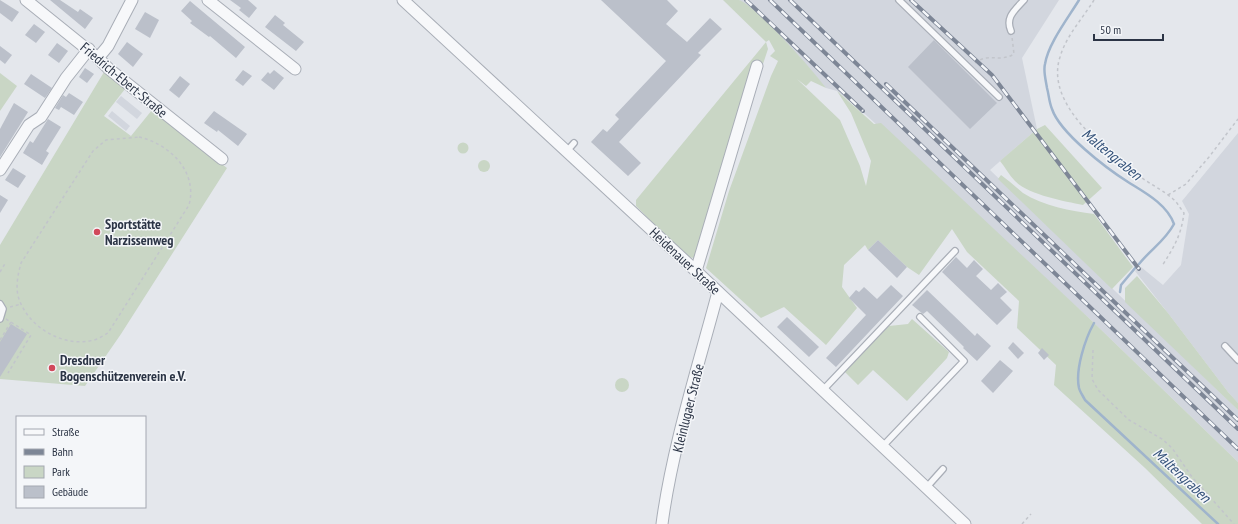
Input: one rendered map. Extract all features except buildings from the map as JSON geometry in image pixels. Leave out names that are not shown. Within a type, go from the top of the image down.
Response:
[{"type":"street","name":"Friedrich-Ebert-Straße","points":[[26,0],[89,49],[109,69],[222,159]]},
{"type":"street","points":[[98,58],[108,46],[132,0]]},
{"type":"street","points":[[208,0],[295,69]]},
{"type":"street","name":"Heidenauer Straße","points":[[403,0],[571,147],[718,292],[965,524]]},
{"type":"street","points":[[0,170],[29,125],[41,117],[66,78],[89,49]]},
{"type":"street","points":[[696,270],[757,66]]},
{"type":"street","name":"Kleinlugaer Straße","points":[[662,524],[664,504],[682,428],[718,292]]},
{"type":"lane","points":[[899,0],[999,97]]},
{"type":"lane","points":[[1011,31],[1008,25],[1009,19],[1024,0]]},
{"type":"lane","points":[[823,390],[955,251]]},
{"type":"lane","points":[[1,307],[1,318]]},
{"type":"lane","points":[[882,447],[964,361],[920,317]]},
{"type":"lane","points":[[1225,346],[1238,360]]},
{"type":"lane","points":[[926,488],[943,469]]},
{"type":"path","points":[[1094,0],[1064,46],[1059,59],[1058,72],[1060,86],[1075,118],[1094,138],[1143,179],[1173,199],[1184,213],[1182,230],[1177,243],[1162,266]]},
{"type":"path","points":[[970,69],[984,58],[1008,57],[1014,54],[1011,31]]},
{"type":"path","points":[[1168,195],[1186,184],[1238,119]]},
{"type":"path","points":[[140,138],[151,140],[175,155],[184,167],[190,181],[192,195],[189,205],[108,333],[94,340],[80,341],[63,339],[47,333],[26,314],[21,304],[18,298],[17,278],[21,263],[93,151],[106,140],[140,138]]},
{"type":"path","points":[[0,272],[6,262]]},
{"type":"path","points":[[1,307],[21,304]]},
{"type":"path","points":[[1,318],[11,322],[31,335],[8,373]]},
{"type":"path","points":[[0,340],[11,322]]},
{"type":"path","points":[[1093,350],[1092,379],[1098,390],[1129,420],[1162,438],[1172,448],[1192,477],[1234,524]]},
{"type":"path","points":[[1022,524],[1031,514]]},
{"type":"shaded area","points":[[739,0],[1059,0],[1022,58],[1037,129],[990,170],[1238,410],[1238,462],[1091,320],[865,114],[837,91],[826,88],[798,55],[753,10]]},
{"type":"shaded area","points":[[121,96],[142,113],[137,119],[116,102]]},
{"type":"shaded area","points":[[112,111],[130,126],[126,131],[108,116]]},
{"type":"shaded area","points":[[1238,133],[1238,403],[1135,271],[1141,267],[1163,285],[1181,265],[1189,214],[1182,201]]},
{"type":"green space","points":[[723,0],[739,0],[758,14],[798,54],[820,80],[826,88],[811,81],[806,86],[797,79],[840,120],[860,166],[866,186],[871,161],[851,113],[837,91],[874,124],[881,123],[1091,320],[1238,462],[1238,524],[1202,524],[1145,468],[1054,385],[1056,365],[1017,328],[1019,301],[967,252],[952,229],[919,275],[907,267],[878,240],[868,250],[865,245],[844,265],[842,287],[857,308],[826,345],[784,307],[761,318],[706,268],[729,191],[771,76],[778,61],[770,56],[775,51],[769,40],[766,42]]},
{"type":"green space","points":[[766,42],[768,49],[763,64],[754,65],[697,255],[694,258],[687,257],[636,206],[636,200]]},
{"type":"green space","name":"Sportstätte Narzissenweg","points":[[104,72],[125,89],[104,116],[131,136],[152,110],[227,168],[121,334],[85,386],[0,379],[0,245]]},
{"type":"green space","points":[[0,73],[17,86],[0,111]]},
{"type":"green space","points":[[1045,125],[1102,188],[1083,205],[1047,197],[1021,186],[1015,181],[1000,161],[1037,129]]},
{"type":"green space","points":[[463,142],[467,144],[469,148],[467,152],[463,154],[459,152],[457,148],[459,144]]},
{"type":"green space","points":[[486,160],[489,161],[489,171],[482,172],[479,171],[478,164],[479,161]]},
{"type":"green space","points":[[1001,175],[1031,198],[1048,205],[1094,214],[1133,267],[1112,289],[998,179]]},
{"type":"green space","points":[[1137,276],[1168,313],[1238,403],[1238,410],[1125,302],[1125,288]]},
{"type":"green space","points":[[912,319],[949,352],[947,358],[907,401],[873,370],[858,385],[844,371],[889,326],[908,324]]},
{"type":"green space","points":[[622,378],[627,380],[629,385],[627,390],[622,392],[617,390],[615,385],[617,380]]},
{"type":"waterway","name":"Maltengraben","points":[[1079,0],[1059,31],[1047,56],[1044,73],[1050,101],[1057,118],[1064,129],[1074,139],[1108,168],[1148,194],[1161,205],[1171,217],[1174,224],[1170,230],[1139,264]]},
{"type":"waterway","name":"Maltengraben","points":[[1120,292],[1121,285],[1136,267]]},
{"type":"waterway","name":"Maltengraben","points":[[1094,323],[1084,346],[1078,372],[1079,388],[1085,400],[1218,524]]},
{"type":"railway","points":[[746,0],[863,111]]},
{"type":"railway","points":[[770,0],[1238,449]]},
{"type":"railway","points":[[790,0],[1238,429]]},
{"type":"railway","points":[[911,0],[992,75],[1139,269]]},
{"type":"railway","points":[[886,84],[1238,420]]},
{"type":"place","name":"Sportstätte Narzissenweg","points":[[97,232]]},
{"type":"place","name":"Dresdner Bogenschützenverein e.V.","points":[[52,368]]}]
